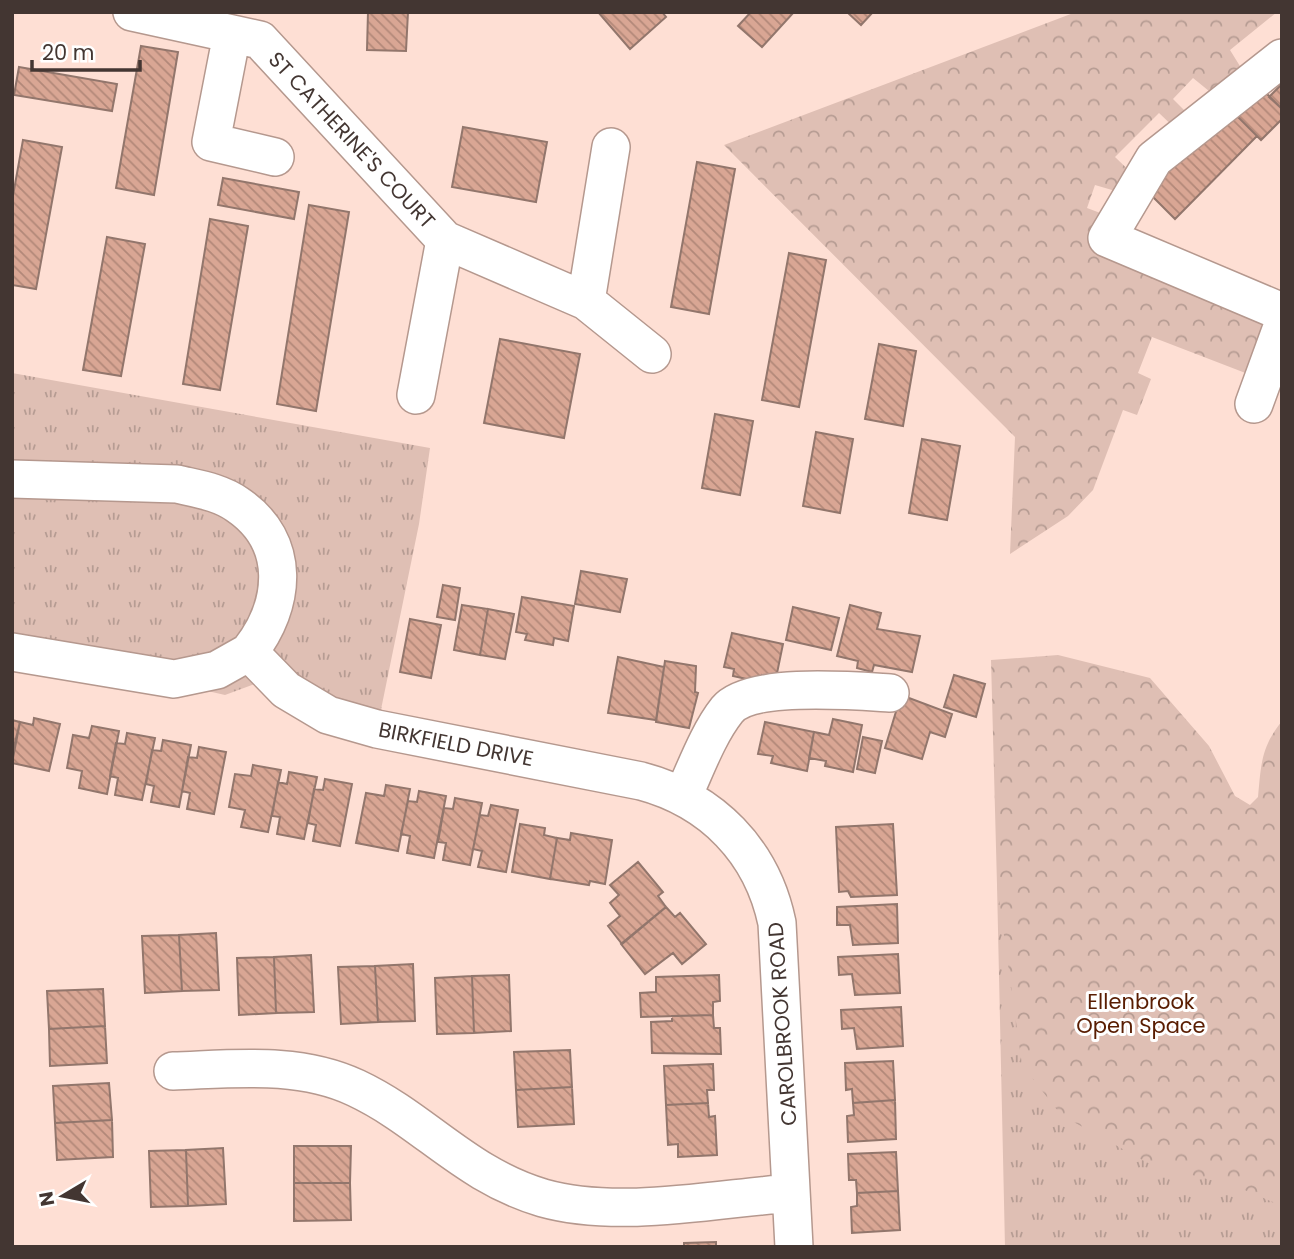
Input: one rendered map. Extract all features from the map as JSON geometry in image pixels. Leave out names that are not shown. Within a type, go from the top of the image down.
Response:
[{"type":"street","points":[[132,12],[252,29],[211,142],[275,157]]},
{"type":"street","name":"ST CATHERINE'S COURT","points":[[252,29],[445,240],[586,301],[652,354]]},
{"type":"street","points":[[1282,58],[1154,159],[1107,238],[1282,312]]},
{"type":"street","points":[[586,301],[611,147]]},
{"type":"street","name":"ST CATHERINE'S COURT","points":[[416,395],[445,240]]},
{"type":"street","points":[[1254,404],[1282,327]]},
{"type":"street","points":[[12,479],[177,484],[203,489],[237,504],[264,532],[276,562],[278,579],[272,617],[249,652],[218,670],[174,679],[12,652]]},
{"type":"street","name":"BIRKFIELD DRIVE","points":[[249,652],[286,690],[328,715],[377,729],[629,778],[682,796]]},
{"type":"street","points":[[682,796],[720,723],[735,703],[797,690],[890,693]]},
{"type":"street","name":"CAROLBROOK ROAD","points":[[682,796],[721,821],[744,846],[761,872],[774,906],[779,938],[794,1247]]},
{"type":"street","points":[[173,1071],[274,1069],[338,1080],[377,1100],[480,1172],[513,1187],[577,1205],[654,1205],[791,1193]]},
{"type":"green space","points":[[1076,12],[1277,12],[1230,50],[1251,84],[1220,100],[1193,78],[1173,99],[1194,120],[1180,133],[1159,113],[1115,157],[1142,183],[1129,195],[1095,185],[1087,208],[1119,220],[1281,332],[1261,379],[1152,337],[1138,373],[1151,379],[1137,415],[1123,410],[1093,490],[1068,516],[1010,554],[1015,437],[724,145]]},
{"type":"green space","points":[[12,373],[430,448],[419,524],[377,729],[274,677],[225,695],[138,675],[12,652]]},
{"type":"green space","name":"Ellenbrook Open Space","points":[[1058,655],[1150,678],[1209,746],[1235,796],[1250,805],[1258,797],[1266,748],[1282,721],[1282,1206],[1240,1188],[1148,1163],[1061,1115],[1022,1065],[997,885],[991,660]]},
{"type":"green space","name":"Ellenbrook Open Space","points":[[1282,856],[1282,1247],[1005,1247],[997,885]]},
{"type":"building","points":[[368,12],[408,12],[406,51],[367,50]]},
{"type":"building","points":[[598,12],[662,12],[666,17],[630,49]]},
{"type":"building","points":[[751,12],[794,12],[762,47],[738,26]]},
{"type":"building","points":[[847,12],[873,12],[861,25]]},
{"type":"building","points":[[141,46],[178,52],[154,195],[116,188]]},
{"type":"building","points":[[19,67],[117,84],[112,111],[14,95]]},
{"type":"building","points":[[1282,84],[1282,109],[1269,97]]},
{"type":"building","points":[[1259,86],[1282,109],[1282,119],[1261,140],[1233,112]]},
{"type":"building","points":[[1226,105],[1257,136],[1175,219],[1144,188]]},
{"type":"building","points":[[463,127],[547,142],[536,202],[452,187]]},
{"type":"building","points":[[23,140],[62,147],[36,289],[12,285],[12,201]]},
{"type":"building","points":[[697,162],[735,169],[709,314],[671,307]]},
{"type":"building","points":[[223,178],[299,192],[294,219],[218,205]]},
{"type":"building","points":[[309,205],[349,212],[316,411],[277,404]]},
{"type":"building","points":[[210,219],[248,226],[220,390],[183,384]]},
{"type":"building","points":[[107,237],[145,244],[121,376],[83,370]]},
{"type":"building","points":[[789,253],[826,260],[799,407],[762,400]]},
{"type":"building","points":[[500,339],[580,354],[564,438],[484,423]]},
{"type":"building","points":[[879,344],[916,351],[903,426],[865,419]]},
{"type":"building","points":[[715,414],[753,421],[740,495],[702,488]]},
{"type":"building","points":[[816,432],[853,439],[840,513],[803,506]]},
{"type":"building","points":[[922,439],[960,446],[947,520],[909,513]]},
{"type":"building","points":[[581,571],[627,579],[620,612],[575,604]]},
{"type":"building","points":[[443,585],[460,588],[455,620],[437,617]]},
{"type":"building","points":[[522,597],[574,606],[568,641],[554,638],[553,645],[525,640],[527,634],[516,632]]},
{"type":"building","points":[[462,605],[488,609],[480,655],[454,650]]},
{"type":"building","points":[[850,605],[881,613],[877,629],[920,636],[912,672],[874,665],[872,672],[857,668],[858,661],[837,656]]},
{"type":"building","points":[[793,607],[839,618],[831,650],[786,640]]},
{"type":"building","points":[[488,609],[514,614],[505,659],[480,655]]},
{"type":"building","points":[[410,619],[441,625],[431,678],[400,672]]},
{"type":"building","points":[[732,633],[783,644],[776,678],[762,675],[760,682],[733,676],[734,669],[724,667]]},
{"type":"building","points":[[618,657],[664,667],[656,720],[608,713]]},
{"type":"building","points":[[665,661],[696,666],[695,692],[698,693],[689,728],[656,722]]},
{"type":"building","points":[[954,675],[985,684],[976,717],[944,707]]},
{"type":"building","points":[[901,695],[952,714],[945,737],[930,732],[922,759],[885,748]]},
{"type":"building","points":[[34,718],[60,724],[49,771],[12,763],[20,722],[33,725]]},
{"type":"building","points":[[833,719],[862,725],[853,772],[825,766],[826,761],[809,758],[814,732],[829,735]]},
{"type":"building","points":[[12,720],[20,722],[12,755]]},
{"type":"building","points":[[765,722],[814,732],[807,771],[771,763],[773,756],[758,754]]},
{"type":"building","points":[[92,726],[119,731],[107,794],[79,788],[82,771],[67,768],[73,735],[89,738]]},
{"type":"building","points":[[127,733],[155,738],[142,800],[115,795],[118,778],[110,776],[116,743],[125,744]]},
{"type":"building","points":[[863,737],[882,741],[875,773],[857,769]]},
{"type":"building","points":[[163,740],[191,745],[179,807],[151,802],[154,786],[146,784],[152,750],[161,751]]},
{"type":"building","points":[[199,747],[226,752],[214,814],[187,809],[190,793],[182,791],[188,757],[197,758]]},
{"type":"building","points":[[253,765],[281,770],[268,832],[241,827],[245,810],[229,807],[235,774],[251,776]]},
{"type":"building","points":[[289,772],[317,777],[304,839],[277,834],[280,817],[272,816],[278,782],[287,784]]},
{"type":"building","points":[[325,779],[352,784],[340,846],[313,841],[316,825],[308,823],[314,789],[323,790]]},
{"type":"building","points":[[386,785],[410,789],[398,851],[356,843],[366,793],[384,796]]},
{"type":"building","points":[[419,791],[446,796],[434,858],[407,853],[410,836],[401,834],[408,801],[417,802]]},
{"type":"building","points":[[455,798],[482,803],[470,865],[443,860],[446,843],[438,842],[444,808],[453,809]]},
{"type":"building","points":[[491,805],[518,810],[506,872],[478,867],[482,851],[473,849],[480,815],[488,816]]},
{"type":"building","points":[[520,824],[545,828],[544,835],[557,838],[550,879],[512,872]]},
{"type":"building","points":[[893,824],[897,895],[851,897],[848,891],[839,892],[836,827]]},
{"type":"building","points":[[571,833],[612,840],[605,884],[590,881],[589,885],[550,879],[557,838],[570,840]]},
{"type":"building","points":[[638,862],[663,892],[658,896],[666,907],[622,944],[608,926],[620,916],[610,903],[619,895],[610,885]]},
{"type":"building","points":[[897,904],[898,943],[853,945],[850,925],[837,925],[837,907]]},
{"type":"building","points":[[666,907],[675,917],[680,913],[706,944],[682,964],[673,953],[645,974],[621,944]]},
{"type":"building","points":[[216,933],[219,990],[182,991],[179,935]]},
{"type":"building","points":[[179,935],[182,991],[145,993],[142,936]]},
{"type":"building","points":[[898,954],[900,993],[855,995],[852,974],[839,975],[838,957]]},
{"type":"building","points":[[311,955],[314,1012],[276,1013],[274,957]]},
{"type":"building","points":[[274,957],[276,1013],[239,1015],[237,958]]},
{"type":"building","points":[[413,964],[415,1021],[378,1022],[375,966]]},
{"type":"building","points":[[375,966],[378,1022],[341,1024],[338,967]]},
{"type":"building","points":[[509,975],[511,1031],[474,1033],[472,976]]},
{"type":"building","points":[[719,975],[720,1001],[713,1002],[713,1015],[641,1017],[640,993],[656,992],[656,977]]},
{"type":"building","points":[[472,976],[474,1033],[437,1034],[435,978]]},
{"type":"building","points":[[103,989],[105,1026],[49,1029],[47,991]]},
{"type":"building","points":[[901,1007],[903,1046],[857,1049],[854,1028],[842,1029],[841,1010]]},
{"type":"building","points":[[713,1015],[714,1028],[720,1028],[721,1054],[652,1053],[651,1022],[672,1021],[672,1016]]},
{"type":"building","points":[[105,1026],[107,1063],[50,1066],[49,1029]]},
{"type":"building","points":[[570,1050],[572,1087],[516,1090],[514,1052]]},
{"type":"building","points":[[893,1061],[895,1100],[853,1103],[852,1089],[846,1090],[845,1063]]},
{"type":"building","points":[[713,1064],[714,1090],[707,1090],[708,1103],[666,1105],[664,1066]]},
{"type":"building","points":[[109,1083],[112,1120],[55,1123],[53,1086]]},
{"type":"building","points":[[572,1087],[574,1124],[518,1127],[516,1090]]},
{"type":"building","points":[[895,1100],[896,1139],[848,1142],[847,1116],[854,1115],[853,1103]]},
{"type":"building","points":[[708,1103],[709,1117],[715,1116],[717,1155],[678,1157],[678,1144],[668,1145],[666,1105]]},
{"type":"building","points":[[112,1120],[113,1157],[57,1160],[55,1123]]},
{"type":"building","points":[[294,1146],[351,1146],[350,1183],[294,1183]]},
{"type":"building","points":[[223,1148],[226,1204],[188,1206],[186,1150]]},
{"type":"building","points":[[186,1150],[188,1206],[151,1207],[149,1151]]},
{"type":"building","points":[[896,1152],[898,1191],[857,1193],[856,1180],[849,1180],[848,1154]]},
{"type":"building","points":[[294,1183],[350,1183],[351,1220],[294,1221]]},
{"type":"building","points":[[898,1191],[900,1230],[852,1233],[851,1207],[857,1206],[857,1193]]},
{"type":"building","points":[[716,1242],[716,1247],[684,1247],[684,1243]]}]
